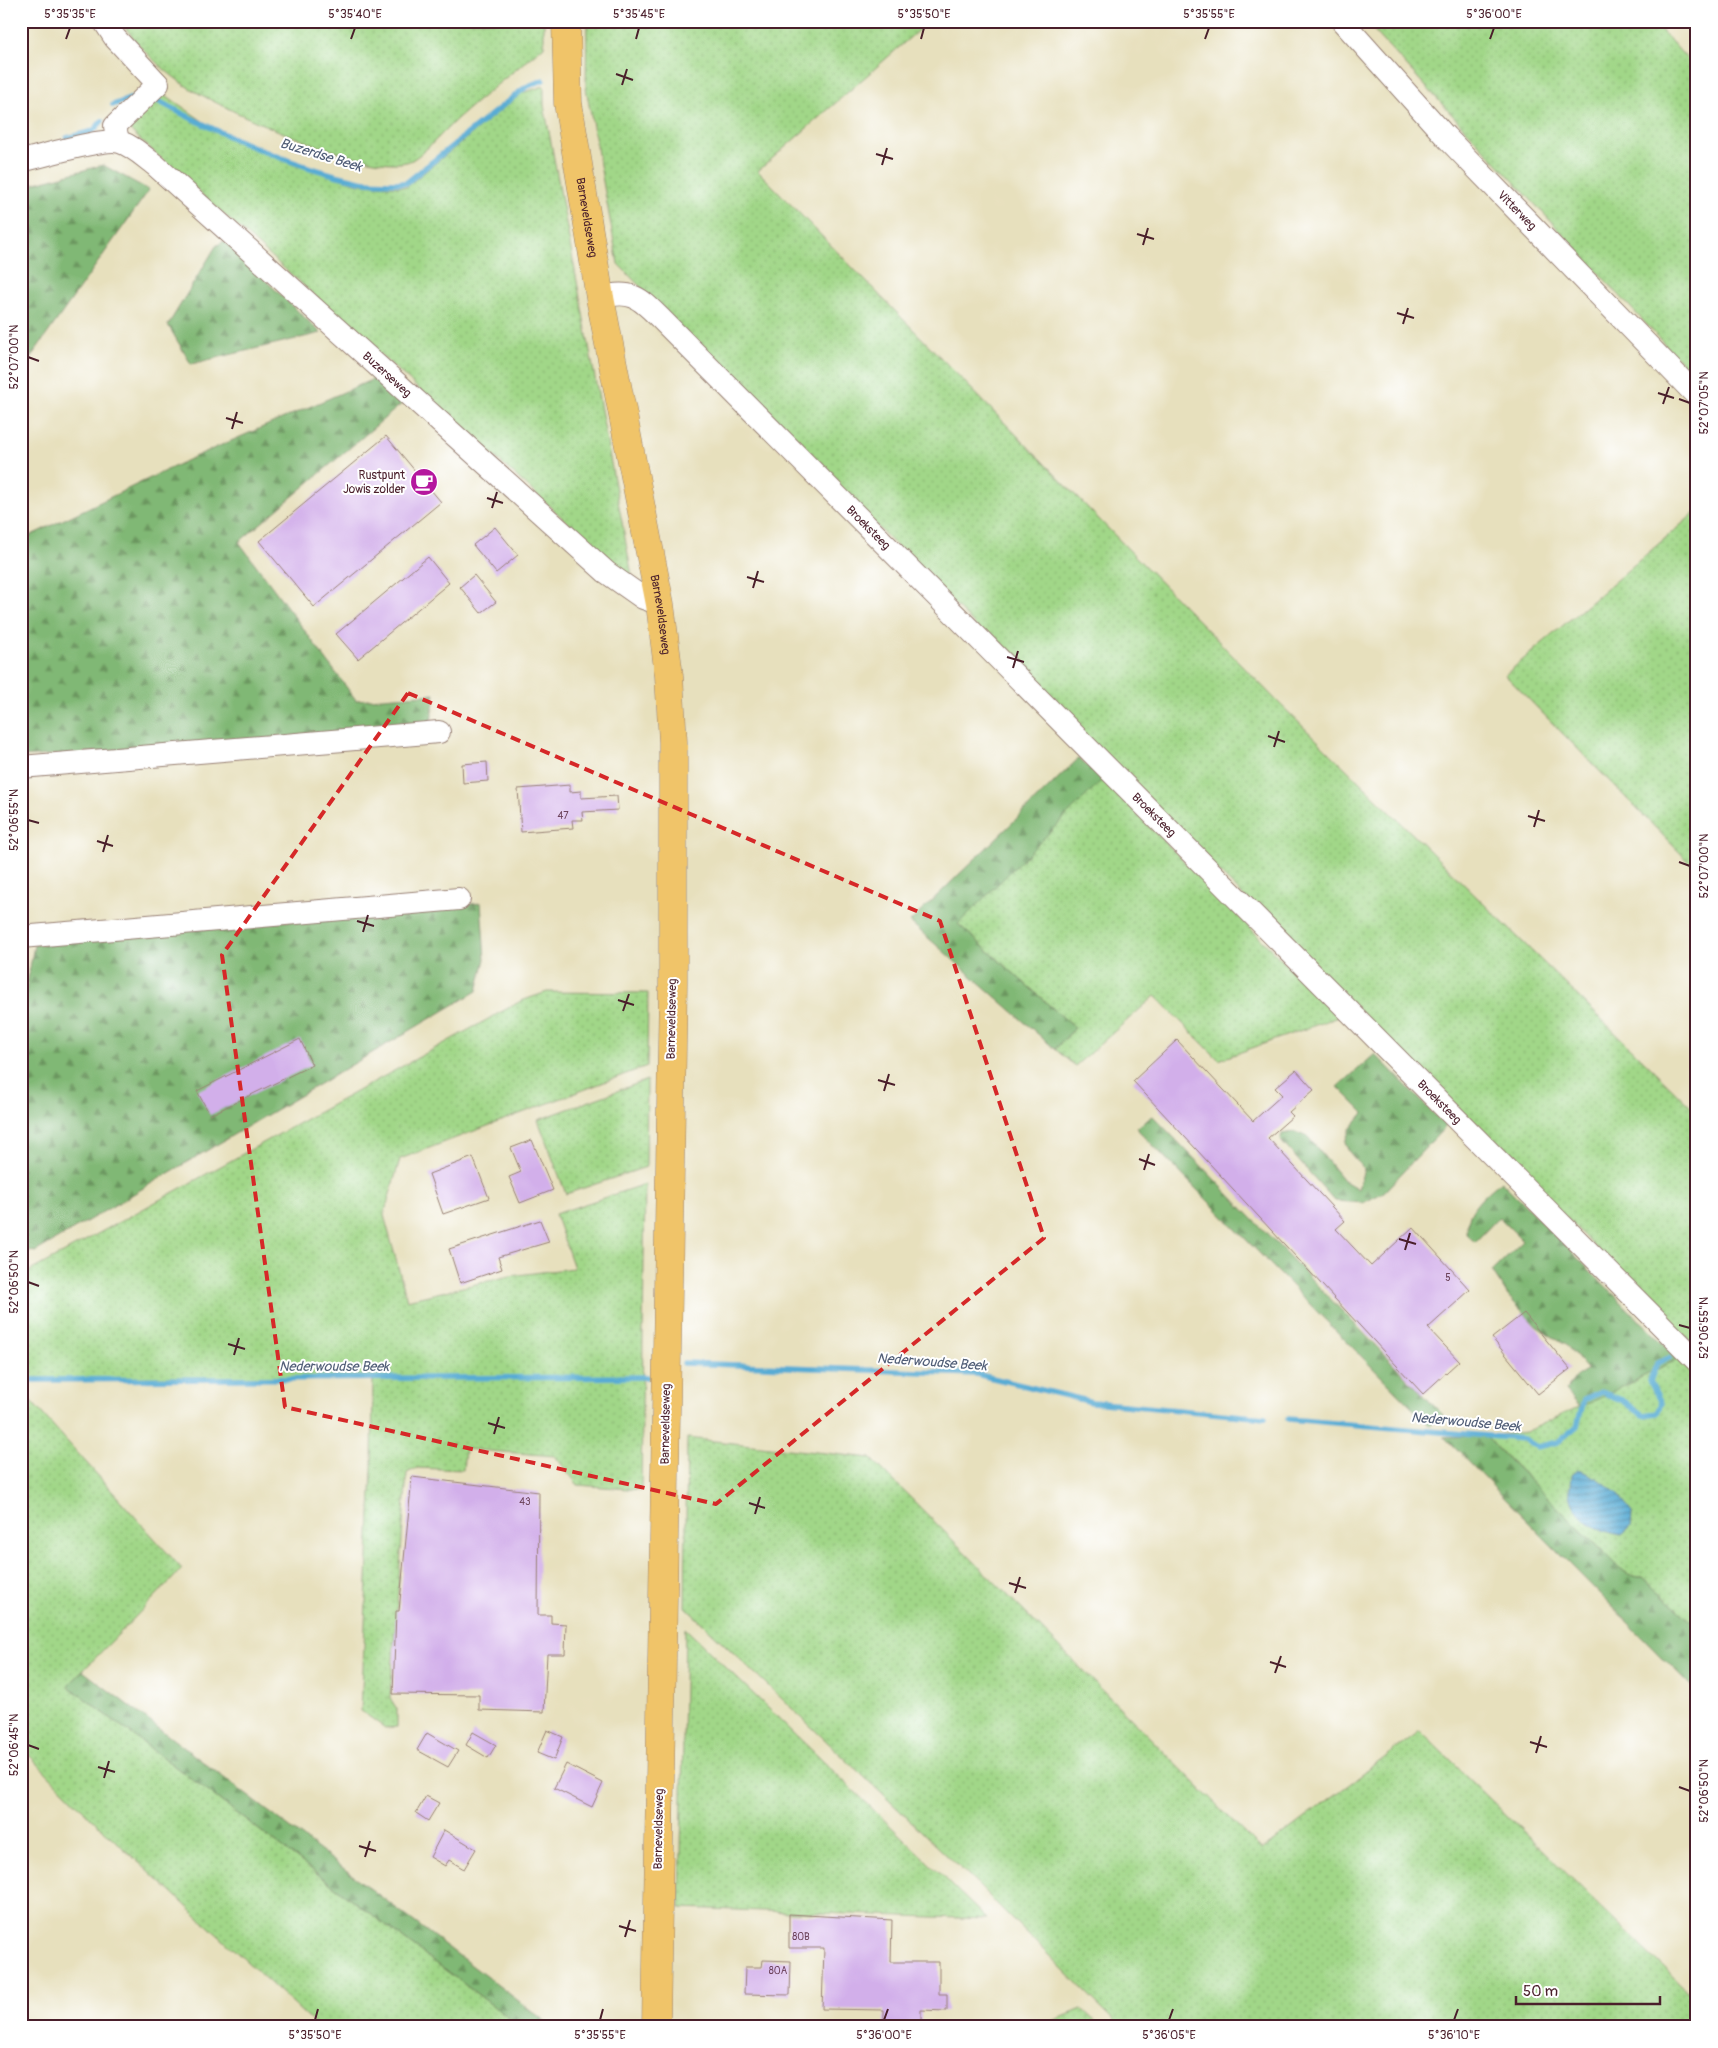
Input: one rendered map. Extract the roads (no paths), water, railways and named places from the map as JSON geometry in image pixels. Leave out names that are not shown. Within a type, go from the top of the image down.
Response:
[{"type":"main road","name":"Barneveldseweg","points":[[566,21],[574,66],[568,103],[600,298],[660,604],[669,676],[673,742],[672,983],[656,2027]]},
{"type":"street","points":[[21,161],[96,144],[118,141],[114,126],[158,84],[115,38],[104,21]]},
{"type":"street","name":"Vitterweg","points":[[1342,21],[1446,137],[1697,396]]},
{"type":"street","name":"Buzerseweg","points":[[118,141],[155,165],[606,572],[643,598],[660,604]]},
{"type":"street","name":"Broeksteeg","points":[[600,298],[614,294],[630,294],[642,300],[1697,1361]]},
{"type":"street","points":[[21,767],[439,732]]},
{"type":"street","points":[[21,937],[459,899]]},
{"type":"water","points":[[1577,1470],[1594,1476],[1608,1486],[1632,1512],[1631,1527],[1622,1535],[1605,1531],[1589,1523],[1577,1511],[1572,1503],[1570,1489],[1571,1475]]},
{"type":"waterway","name":"Buzerdse Beek","points":[[158,101],[231,137],[307,167],[365,182],[406,183],[526,87],[543,80]]},
{"type":"waterway","name":"Buzerdse Beek","points":[[113,105],[132,98]]},
{"type":"waterway","name":"Buzerdse Beek","points":[[67,138],[93,131],[102,121]]},
{"type":"waterway","name":"Nederwoudse Beek","points":[[1288,1419],[1524,1439],[1537,1447],[1558,1442],[1577,1426],[1584,1400],[1601,1392],[1622,1400],[1643,1415],[1657,1413],[1661,1403],[1650,1381],[1657,1363],[1669,1358]]},
{"type":"waterway","name":"Nederwoudse Beek","points":[[684,1363],[976,1374],[1092,1402],[1265,1418]]},
{"type":"waterway","name":"Nederwoudse Beek","points":[[21,1380],[648,1377]]},
{"type":"place","name":"Rustpunt Jowis zolder","points":[[424,482]]}]
